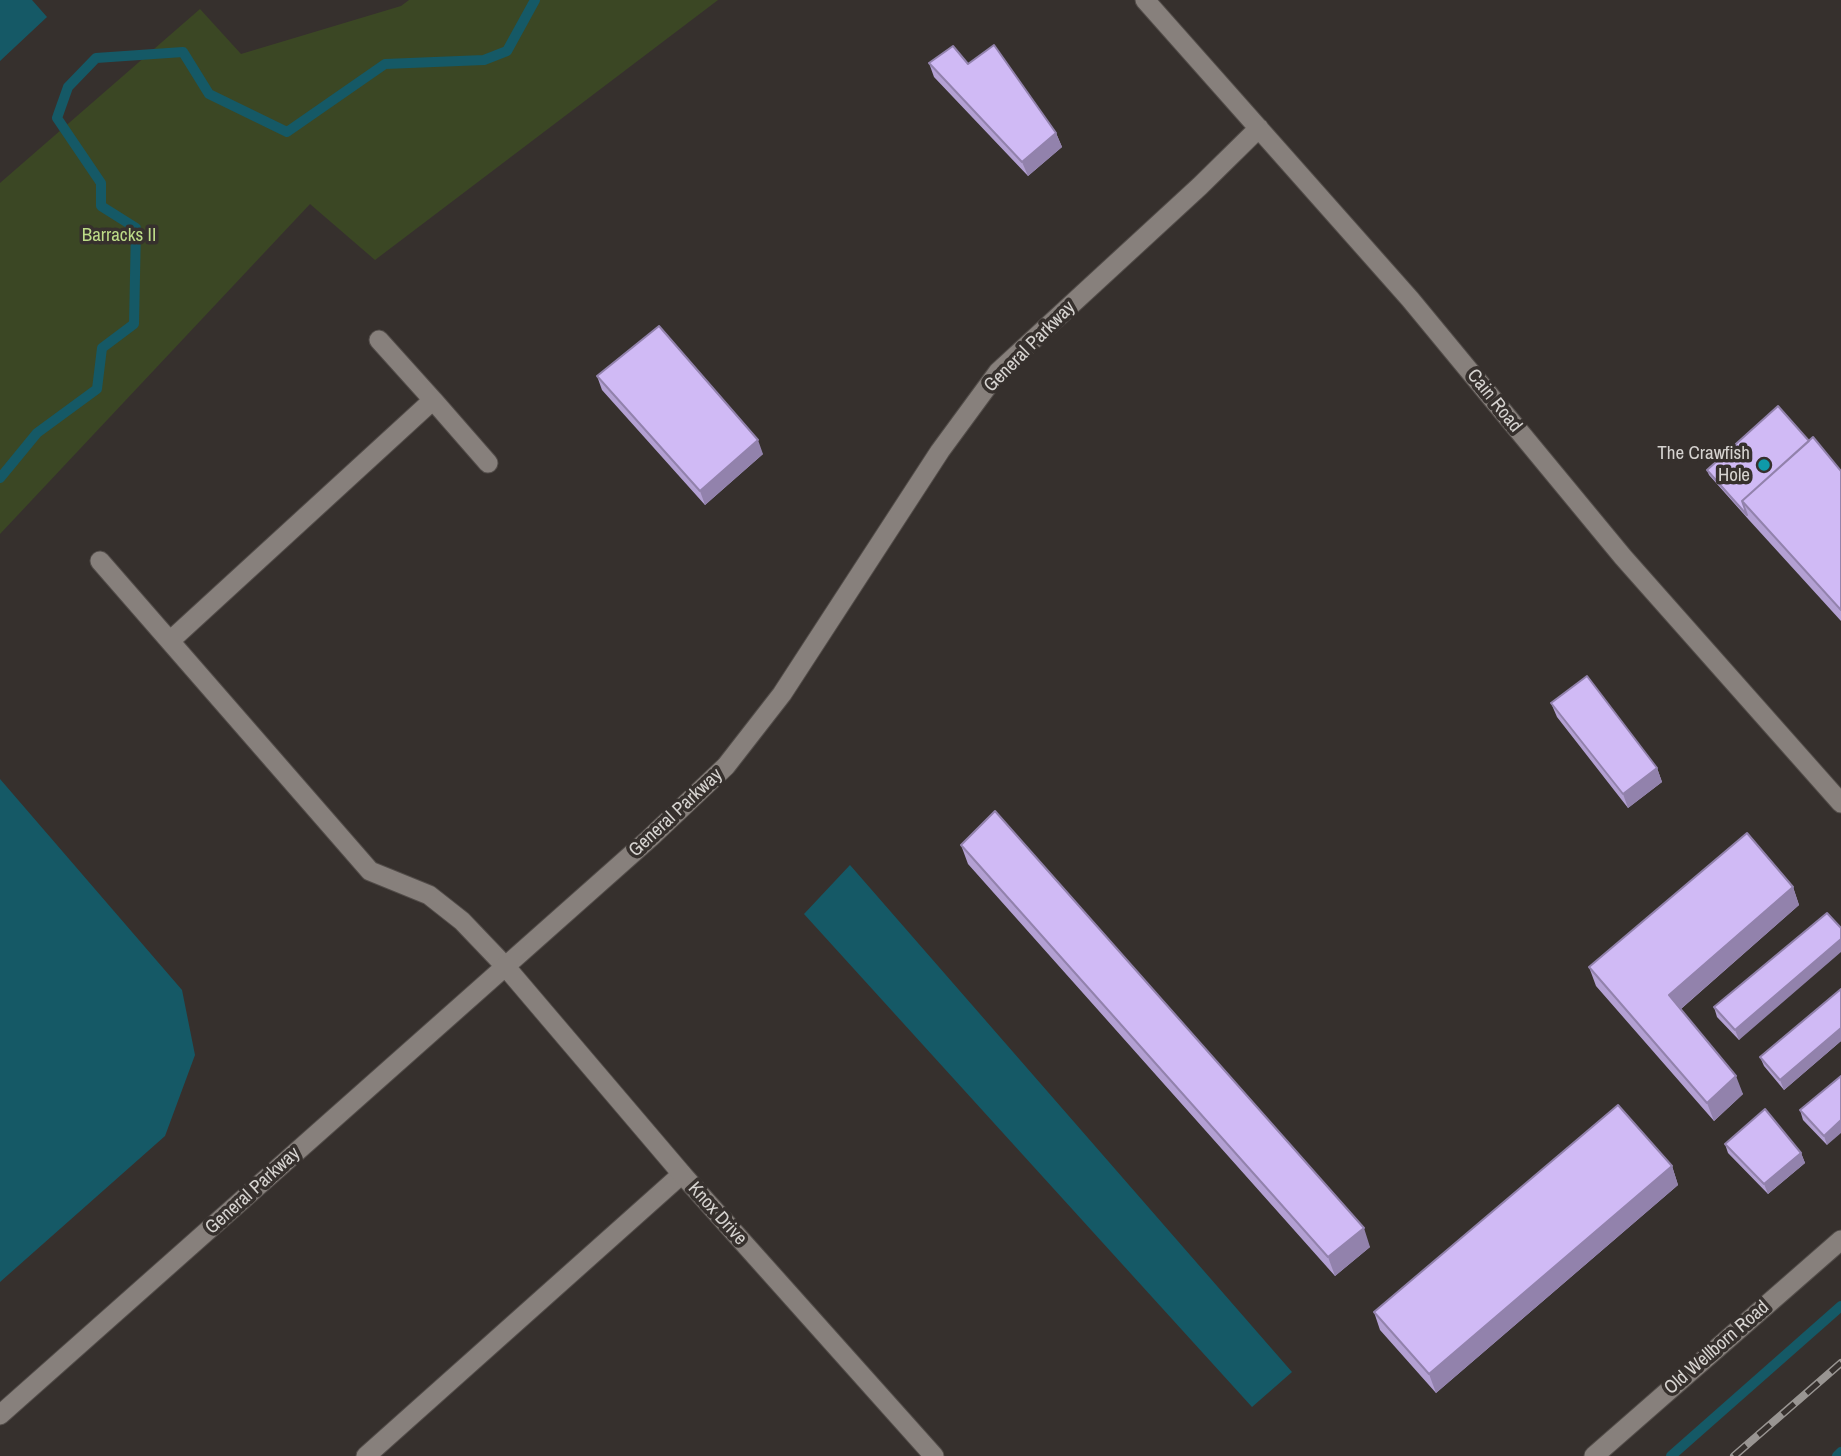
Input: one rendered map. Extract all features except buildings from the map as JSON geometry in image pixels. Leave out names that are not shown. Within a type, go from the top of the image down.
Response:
[{"type":"street","name":"Cain Road","points":[[1145,0],[1410,299],[1623,557],[1841,803]]},
{"type":"street","name":"General Parkway","points":[[0,1415],[650,838],[726,766],[782,694],[940,451],[999,372],[1259,128]]},
{"type":"street","points":[[379,340],[488,463]]},
{"type":"street","points":[[170,641],[433,400]]},
{"type":"street","name":"Knox Drive","points":[[100,561],[370,871],[429,895],[462,921],[505,966],[682,1174],[934,1456]]},
{"type":"street","points":[[366,1456],[682,1174]]},
{"type":"street","name":"Old Wellborn Road","points":[[1594,1456],[1841,1240]]},
{"type":"green space","name":"Barracks II","points":[[409,0],[718,0],[375,260],[310,204],[0,534],[0,183],[200,9],[241,54],[401,6]]},
{"type":"water","points":[[0,0],[32,0],[47,17],[0,61]]},
{"type":"water","points":[[0,779],[182,990],[195,1055],[165,1136],[0,1282]]},
{"type":"water","points":[[850,865],[1292,1372],[1252,1407],[804,914]]},
{"type":"waterway","points":[[0,478],[37,433],[97,389],[102,348],[134,324],[136,228],[101,206],[101,183],[57,118],[68,87],[96,58],[183,52],[209,94],[287,132],[385,64],[484,60],[507,51],[535,0]]},
{"type":"waterway","points":[[1671,1456],[1841,1306]]},
{"type":"waterway","points":[[1837,1456],[1841,1452]]},
{"type":"railway","points":[[1734,1456],[1841,1363]]},
{"type":"place","name":"The Crawfish Hole","points":[[1764,465]]}]
